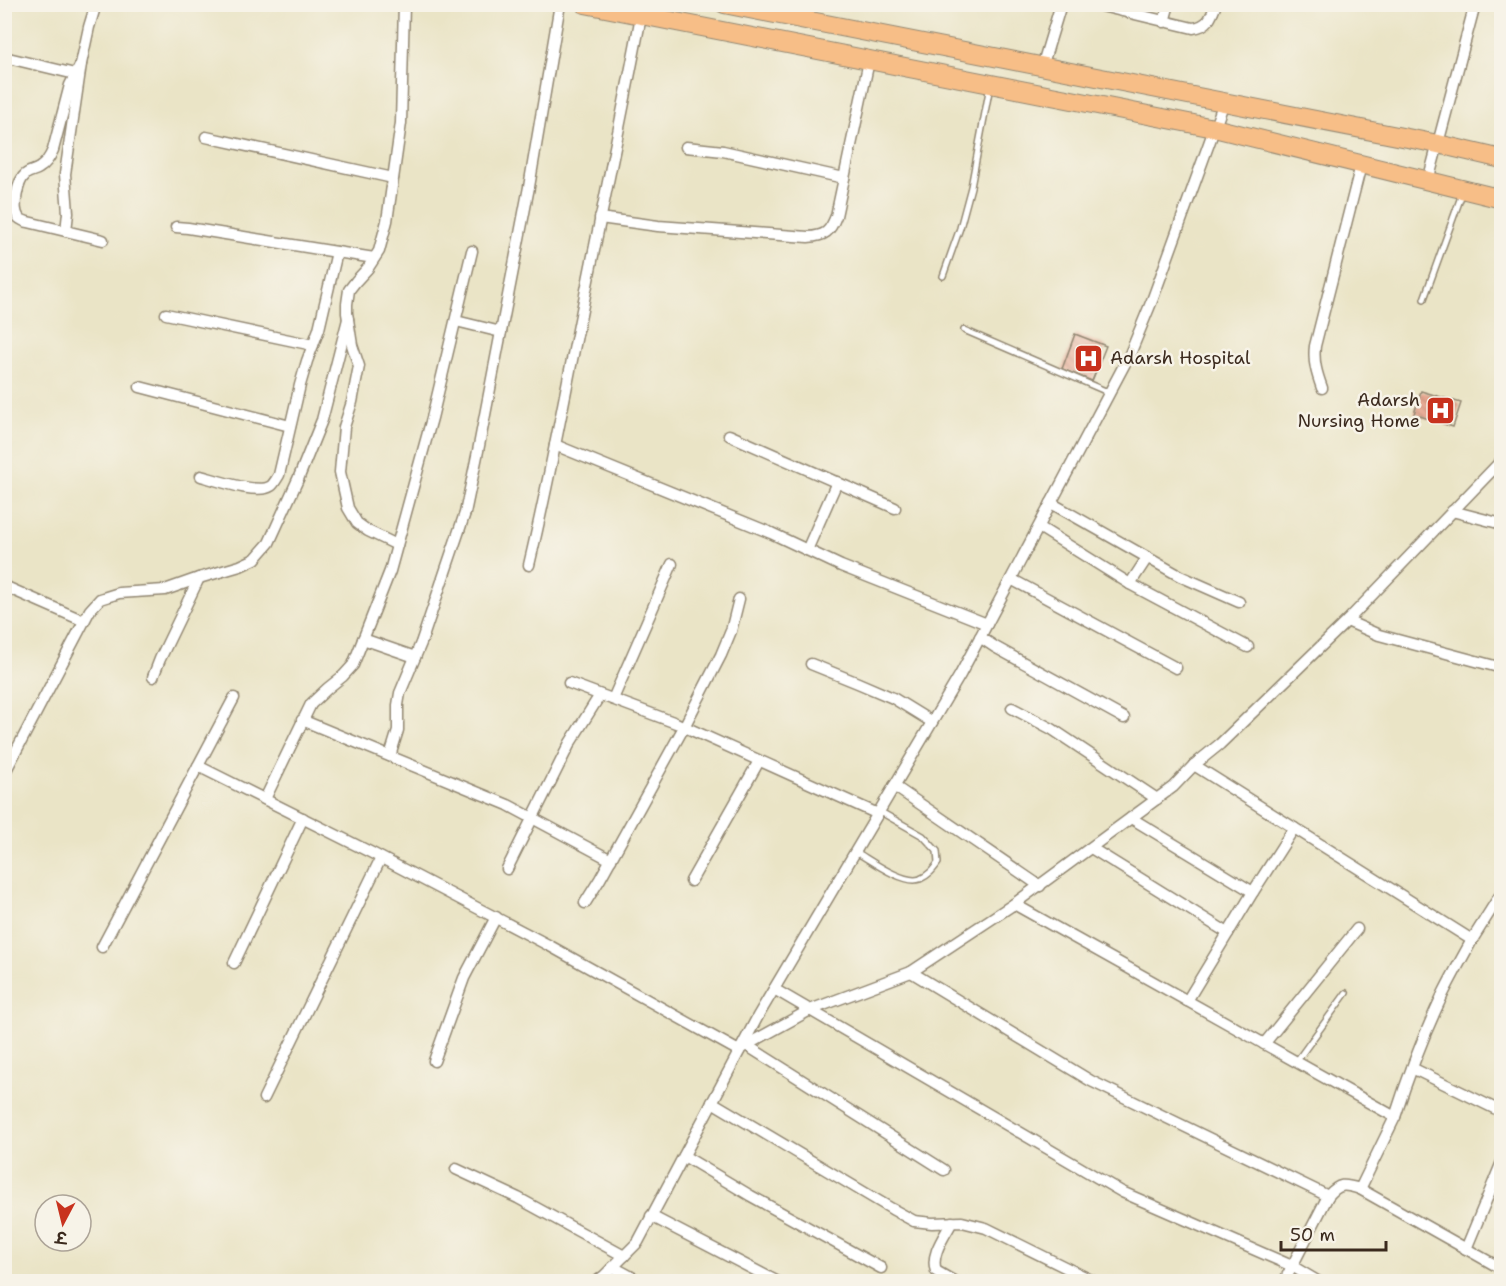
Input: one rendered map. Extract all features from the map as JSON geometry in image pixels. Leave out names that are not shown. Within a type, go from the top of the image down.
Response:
[{"type":"main road","points":[[585,4],[1214,128],[1502,199]]},
{"type":"main road","points":[[724,4],[1438,144],[1502,159]]},
{"type":"street","points":[[66,231],[68,200],[65,174],[78,69],[96,4]]},
{"type":"street","points":[[397,545],[357,523],[348,508],[340,472],[344,427],[356,387],[359,366],[352,345],[347,304],[349,290],[379,251],[387,221],[401,123],[404,4]]},
{"type":"street","points":[[390,756],[398,730],[400,693],[415,657],[465,513],[529,187],[560,4]]},
{"type":"street","points":[[1042,67],[1060,4]]},
{"type":"street","points":[[1093,4],[1193,28],[1207,24],[1216,4]]},
{"type":"street","points":[[1164,22],[1169,4]]},
{"type":"street","points":[[1428,181],[1475,4]]},
{"type":"street","points":[[529,565],[641,16]]},
{"type":"street","points":[[4,57],[78,69]]},
{"type":"street","points":[[600,218],[658,226],[821,236],[832,227],[836,216],[868,61]]},
{"type":"street","points":[[78,69],[70,85],[53,150],[49,159],[40,168],[26,173],[20,182],[16,210],[20,218],[28,222],[104,240]]},
{"type":"street","points":[[596,1281],[638,1242],[774,989],[932,722],[1011,579],[1130,354],[1224,102]]},
{"type":"street","points":[[206,137],[393,178]]},
{"type":"street","points":[[686,147],[723,151],[844,178]]},
{"type":"street","points":[[1322,388],[1313,358],[1315,346],[1361,165]]},
{"type":"street","points":[[176,227],[374,258]]},
{"type":"street","points":[[265,799],[310,704],[353,665],[390,571],[432,418],[472,251]]},
{"type":"street","points":[[201,476],[263,489],[272,486],[279,475],[302,377],[319,329],[337,252]]},
{"type":"street","points":[[166,314],[313,345]]},
{"type":"street","points":[[4,774],[90,610],[100,599],[119,593],[165,590],[240,566],[255,559],[269,543],[322,420],[348,319]]},
{"type":"street","points":[[456,321],[501,332]]},
{"type":"street","points":[[140,387],[290,426]]},
{"type":"street","points":[[729,435],[895,508]]},
{"type":"street","points":[[555,445],[749,524],[841,566],[987,624]]},
{"type":"street","points":[[742,1048],[810,1010],[911,972],[1040,886],[1173,787],[1347,621],[1502,460]]},
{"type":"street","points":[[807,550],[837,483]]},
{"type":"street","points":[[1051,503],[1180,576],[1239,602]]},
{"type":"street","points":[[1452,511],[1502,524]]},
{"type":"street","points":[[1038,527],[1130,584],[1248,647]]},
{"type":"street","points":[[1130,584],[1147,558]]},
{"type":"street","points":[[613,699],[672,564]]},
{"type":"street","points":[[153,677],[198,578]]},
{"type":"street","points":[[1011,579],[1176,668]]},
{"type":"street","points":[[5,587],[84,621]]},
{"type":"street","points":[[585,903],[684,727],[721,655],[731,631],[739,599]]},
{"type":"street","points":[[1347,621],[1379,634],[1502,668]]},
{"type":"street","points":[[980,637],[1124,718]]},
{"type":"street","points":[[363,639],[415,657]]},
{"type":"street","points":[[811,664],[892,698],[932,722]]},
{"type":"street","points":[[568,683],[684,727],[878,812]]},
{"type":"street","points":[[507,868],[570,743],[600,694]]},
{"type":"street","points":[[102,947],[234,698]]},
{"type":"street","points":[[1012,708],[1052,729],[1157,799]]},
{"type":"street","points":[[302,720],[508,806],[611,860]]},
{"type":"street","points":[[691,881],[759,760]]},
{"type":"street","points":[[1194,765],[1472,940]]},
{"type":"street","points":[[198,766],[496,917],[742,1048],[944,1170]]},
{"type":"street","points":[[894,786],[1040,886]]},
{"type":"street","points":[[234,963],[303,818]]},
{"type":"street","points":[[1131,818],[1253,892]]},
{"type":"street","points":[[1187,1001],[1294,828]]},
{"type":"street","points":[[1091,848],[1228,933]]},
{"type":"street","points":[[264,1098],[381,858]]},
{"type":"street","points":[[1360,1189],[1395,1117],[1412,1068],[1443,995],[1472,940],[1501,896]]},
{"type":"street","points":[[1014,904],[1395,1117]]},
{"type":"street","points":[[434,1061],[464,978],[496,917]]},
{"type":"street","points":[[1264,1044],[1357,929]]},
{"type":"street","points":[[911,972],[1091,1081],[1328,1196]]},
{"type":"street","points":[[774,989],[1122,1192],[1292,1266],[1319,1281]]},
{"type":"street","points":[[1412,1068],[1502,1112]]},
{"type":"street","points":[[712,1102],[914,1221],[962,1222],[986,1228],[1095,1281]]},
{"type":"street","points":[[684,1156],[881,1268]]},
{"type":"street","points":[[1466,1249],[1502,1162]]},
{"type":"street","points":[[456,1168],[518,1198],[624,1256]]},
{"type":"street","points":[[1284,1281],[1328,1196],[1335,1188],[1346,1184],[1360,1189],[1502,1269]]},
{"type":"street","points":[[651,1216],[778,1281]]},
{"type":"street","points":[[952,1222],[933,1264],[936,1271],[955,1281]]},
{"type":"street","points":[[613,1267],[641,1281]]},
{"type":"lane","points":[[943,276],[960,228],[971,187],[990,85]]},
{"type":"lane","points":[[1424,299],[1464,190]]},
{"type":"lane","points":[[964,330],[1110,393]]},
{"type":"lane","points":[[855,851],[888,872],[904,878],[918,880],[930,873],[938,863],[937,851],[923,836],[878,812]]},
{"type":"lane","points":[[1296,1062],[1346,993]]},
{"type":"building","points":[[1075,334],[1106,346],[1092,381],[1062,369]]},
{"type":"building","points":[[1421,391],[1461,403],[1453,427],[1414,414]]},
{"type":"place","name":"Adarsh Hospital","points":[[1089,358]]},
{"type":"place","name":"Adarsh Nursing Home","points":[[1441,410]]}]
